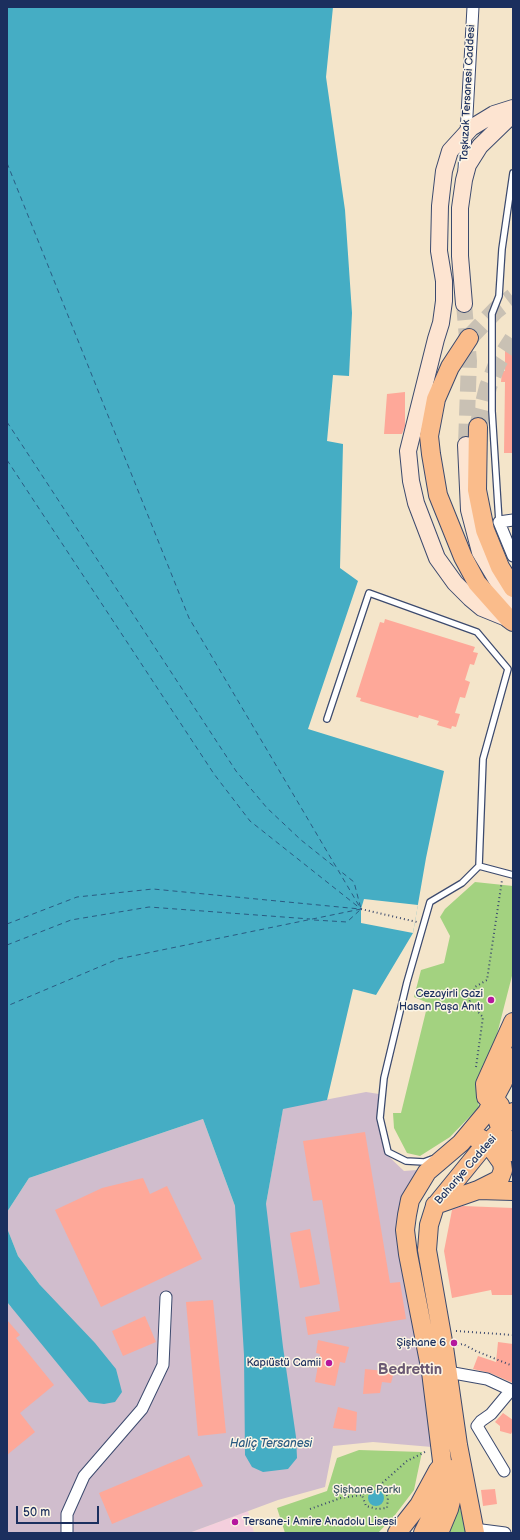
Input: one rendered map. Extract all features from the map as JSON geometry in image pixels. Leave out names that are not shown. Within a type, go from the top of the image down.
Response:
[{"type":"main road","points":[[469,338],[450,367],[436,399],[429,436],[431,454],[438,495],[463,558],[478,582],[512,615]]},
{"type":"main road","points":[[478,428],[477,490],[485,530],[500,567],[513,588]]},
{"type":"main road","points":[[513,1022],[485,1084],[486,1097],[493,1103],[504,1105],[513,1102]]},
{"type":"main road","points":[[423,1533],[435,1508],[440,1492],[436,1455],[432,1379],[405,1230],[410,1200],[427,1172],[474,1129],[493,1103],[513,1057]]},
{"type":"main road","points":[[493,1103],[501,1130],[513,1152]]},
{"type":"main road","name":"Bahariye Caddesi","points":[[458,1445],[448,1372],[427,1250],[429,1225],[434,1206],[487,1143],[501,1130],[513,1112]]},
{"type":"main road","points":[[434,1206],[478,1190],[500,1178],[503,1170],[502,1163],[487,1143],[480,1138],[461,1142]]},
{"type":"main road","points":[[478,1190],[513,1191]]},
{"type":"main road","points":[[458,1445],[475,1531]]},
{"type":"main road","points":[[439,1533],[449,1509],[453,1493],[456,1477],[458,1445]]},
{"type":"main road","points":[[397,1533],[426,1495],[436,1455]]},
{"type":"street","name":"Taşkızak Tersanesi Caddesi","points":[[464,180],[465,135],[473,7]]},
{"type":"street","points":[[512,615],[482,608],[455,583],[438,558],[416,503],[409,467],[408,451],[441,323],[444,301],[444,281],[439,251],[441,188],[450,151],[471,128],[494,114],[513,108]]},
{"type":"street","points":[[464,304],[460,256],[460,208],[464,180],[468,165],[480,146],[513,114]]},
{"type":"street","points":[[466,446],[469,510],[480,552],[502,589],[512,615]]},
{"type":"street","points":[[513,520],[499,522],[513,556]]},
{"type":"street","points":[[67,1533],[67,1514],[84,1476],[142,1409],[163,1365],[166,1297]]},
{"type":"street","points":[[448,1372],[487,1380],[512,1390],[491,1414],[477,1426],[504,1471]]},
{"type":"street","points":[[475,1531],[505,1533]]},
{"type":"lane","points":[[499,522],[492,411],[492,314],[499,296],[502,249],[513,173]]},
{"type":"lane","points":[[327,719],[369,593],[477,632],[508,669],[483,759],[479,866],[462,883],[430,902],[407,982],[384,1078],[380,1118],[388,1152],[406,1161],[424,1162],[448,1152],[461,1142]]},
{"type":"lane","points":[[479,866],[513,875]]},
{"type":"path","points":[[476,1070],[483,1017],[469,1003],[476,987],[487,980],[503,873]]},
{"type":"path","points":[[361,910],[424,924]]},
{"type":"path","points":[[442,1339],[513,1335]]},
{"type":"path","points":[[442,1339],[464,1344],[476,1351],[513,1366]]},
{"type":"path","points":[[310,1509],[341,1498],[362,1495],[368,1487],[380,1485],[407,1462],[436,1455]]},
{"type":"path","points":[[362,1495],[366,1506],[377,1509],[387,1508],[388,1497],[380,1485]]},
{"type":"shaded area","points":[[366,1092],[379,1094],[377,1119],[385,1153],[404,1171],[417,1170],[408,1193],[432,1447],[373,1442],[333,1446],[325,1487],[278,1500],[189,1533],[7,1533],[7,1302],[11,1307],[40,1285],[18,1256],[7,1228],[7,1212],[29,1178],[203,1119],[235,1206],[266,1204],[283,1108]]},
{"type":"shaded area","name":"Tersane-i Amire Anadolu Lisesi","points":[[248,1511],[254,1533],[189,1533]]},
{"type":"green space","points":[[475,882],[513,886],[513,972],[495,1042],[476,1091],[479,1107],[450,1137],[420,1156],[407,1153],[394,1128],[393,1113],[401,1113],[428,1003],[414,997],[421,970],[444,963],[450,936],[440,917],[445,909]]},
{"type":"green space","name":"Şişhane Parkı","points":[[359,1450],[422,1452],[414,1490],[395,1515],[378,1533],[285,1533],[277,1508],[327,1491],[337,1458]]},
{"type":"green space","points":[[457,1506],[460,1508],[467,1533],[448,1533]]},
{"type":"water","name":"Haliç Tersanesi","points":[[7,7],[333,7],[326,77],[345,210],[352,313],[349,376],[333,375],[327,441],[343,444],[340,568],[358,581],[308,729],[444,771],[426,858],[413,933],[376,995],[353,989],[327,1100],[283,1109],[266,1204],[283,1347],[296,1437],[297,1458],[288,1469],[263,1472],[252,1467],[245,1455],[244,1355],[235,1206],[203,1119],[29,1178],[7,1212]]},
{"type":"water","points":[[7,1228],[18,1256],[40,1285],[95,1343],[116,1369],[122,1392],[115,1402],[104,1404],[89,1402],[7,1302]]},
{"type":"water","points":[[376,1490],[383,1495],[384,1498],[379,1505],[376,1506],[369,1501],[368,1498],[373,1491]]},
{"type":"pier","points":[[364,899],[418,905],[413,933],[361,923],[361,909]]},
{"type":"building","points":[[505,347],[513,347],[513,453],[504,453],[505,382],[501,382],[502,371],[505,371]]},
{"type":"building","points":[[405,392],[405,426],[402,434],[384,434],[387,394]]},
{"type":"building","points":[[385,619],[475,647],[473,652],[478,653],[474,665],[470,664],[465,680],[470,682],[465,698],[460,697],[455,713],[460,714],[456,727],[452,726],[451,729],[437,725],[439,721],[419,715],[418,718],[360,701],[361,698],[356,697],[380,622],[384,623]]},
{"type":"building","points":[[365,1132],[390,1283],[400,1282],[406,1319],[308,1335],[305,1317],[340,1311],[322,1200],[313,1201],[303,1141]]},
{"type":"building","points":[[143,1178],[150,1194],[167,1186],[202,1259],[101,1307],[55,1210],[102,1188]]},
{"type":"building","points":[[463,1206],[513,1208],[513,1295],[492,1295],[491,1290],[452,1298],[444,1251],[452,1210]]},
{"type":"building","points":[[310,1229],[320,1284],[300,1288],[290,1233]]},
{"type":"building","points":[[213,1300],[226,1433],[198,1436],[186,1302]]},
{"type":"building","points":[[145,1316],[156,1342],[123,1356],[112,1331]]},
{"type":"building","points":[[7,1320],[20,1335],[16,1338],[54,1385],[20,1413],[35,1432],[7,1455]]},
{"type":"building","name":"Kapıüstü Camii","points":[[318,1340],[349,1347],[345,1363],[340,1362],[335,1386],[315,1382],[320,1354],[316,1353]]},
{"type":"building","points":[[498,1342],[513,1344],[513,1383],[490,1373],[473,1369],[478,1356],[496,1362]]},
{"type":"building","points":[[365,1369],[394,1372],[391,1383],[382,1382],[380,1393],[363,1394]]},
{"type":"building","points":[[338,1407],[357,1412],[356,1431],[333,1428]]},
{"type":"building","points":[[503,1413],[513,1420],[513,1430],[511,1434],[500,1431],[500,1426],[495,1422]]},
{"type":"building","points":[[189,1455],[203,1486],[112,1524],[99,1493]]},
{"type":"building","points":[[495,1489],[497,1504],[483,1506],[481,1490]]},
{"type":"ferry route","points":[[7,163],[189,618],[361,909],[118,959],[7,1006]]},
{"type":"ferry route","points":[[7,422],[236,771],[267,808],[301,840],[336,868]]},
{"type":"ferry route","points":[[7,460],[214,774],[250,821],[361,909]]},
{"type":"ferry route","points":[[314,920],[347,922],[361,909],[354,882],[339,870]]},
{"type":"ferry route","points":[[7,924],[77,897],[153,889],[360,909]]},
{"type":"ferry route","points":[[7,945],[71,920],[149,907],[310,919]]},
{"type":"tunnel","points":[[469,338],[496,310],[513,297]]},
{"type":"tunnel","points":[[464,304],[469,361],[466,445]]},
{"type":"tunnel","points":[[478,427],[488,387],[498,362],[513,339]]},
{"type":"place","name":"Cezayirli Gazi Hasan Paşa Anıtı","points":[[491,1000]]},
{"type":"place","name":"Şişhane 6","points":[[454,1343]]},
{"type":"place","name":"Kapıüstü Camii","points":[[329,1363]]},
{"type":"place","name":"Tersane-i Amire Anadolu Lisesi","points":[[235,1522]]},
{"type":"district","name":"Bedrettin","points":[[410,1370]]}]
